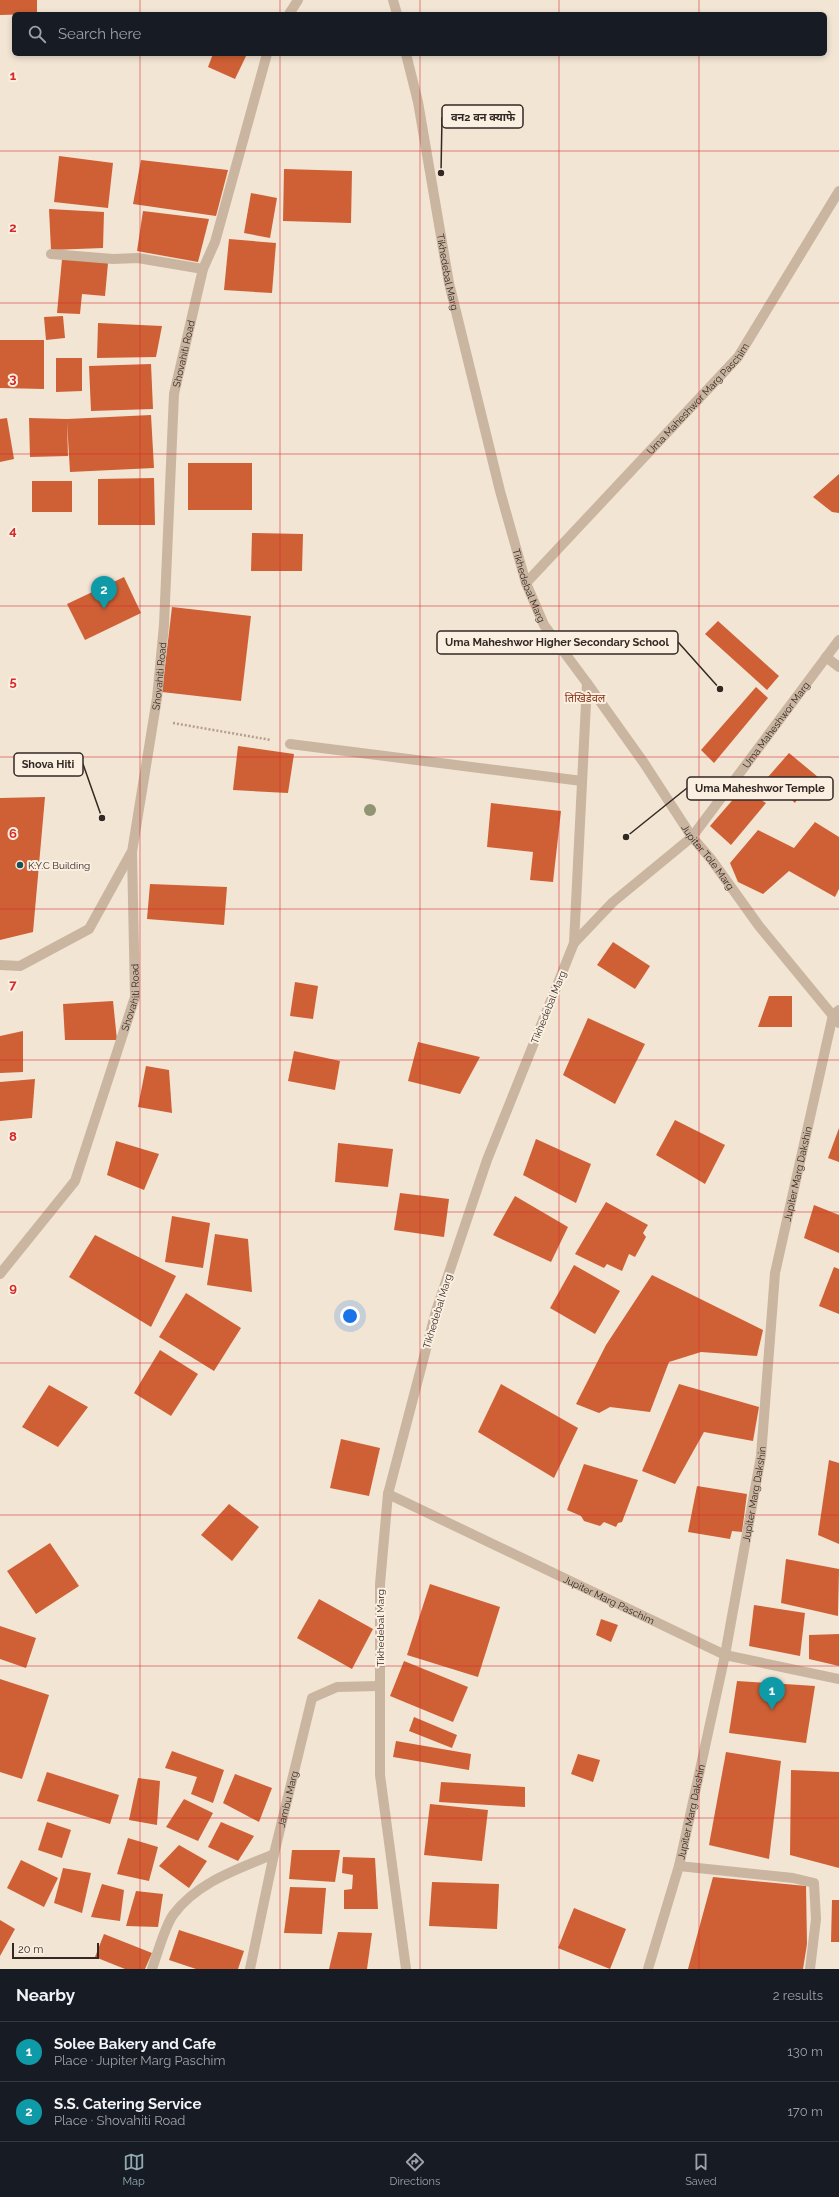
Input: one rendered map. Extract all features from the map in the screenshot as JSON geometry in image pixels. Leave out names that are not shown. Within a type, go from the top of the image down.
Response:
[{"type":"street","points":[[290,12],[298,0]]},
{"type":"street","points":[[393,0],[396,12]]},
{"type":"street","name":"Shovahiti Road","points":[[0,1274],[75,1181],[135,997],[132,852],[157,698],[164,624],[174,394],[203,269],[215,242],[266,56]]},
{"type":"street","name":"Tikhedebal Marg","points":[[406,56],[418,102],[449,283],[500,491],[526,583],[544,625],[587,683],[574,942],[487,1160],[436,1311],[388,1494],[380,1584],[380,1775],[406,1969]]},
{"type":"street","name":"Uma Maheshwor Marg Paschim","points":[[526,583],[738,357],[839,192]]},
{"type":"street","points":[[50,254],[113,259],[138,258],[203,269]]},
{"type":"street","name":"Uma Maheshwor Marg","points":[[574,942],[613,902],[692,838],[839,640]]},
{"type":"street","points":[[826,657],[839,667]]},
{"type":"street","name":"Jupiter Tole Marg","points":[[587,683],[644,763],[692,838],[711,859],[759,926],[837,1016]]},
{"type":"street","points":[[290,744],[582,781]]},
{"type":"street","points":[[0,965],[20,966],[89,930],[132,852]]},
{"type":"street","name":"Jupiter Marg Dakshin","points":[[648,1969],[679,1866],[725,1655],[761,1456],[775,1273],[837,1016]]},
{"type":"street","name":"Jupiter Marg Paschim","points":[[388,1494],[725,1655],[839,1679]]},
{"type":"street","name":"Jambu Marg","points":[[250,1969],[274,1854],[312,1698],[337,1688],[379,1686]]},
{"type":"street","points":[[152,1969],[172,1915],[194,1892],[229,1873],[274,1854]]},
{"type":"street","points":[[679,1866],[793,1878],[814,1884],[816,1919],[810,1969]]},
{"type":"path","points":[[192,725],[290,744]]},
{"type":"building","points":[[0,0],[37,0],[37,12],[12,12],[12,15],[0,15]]},
{"type":"building","points":[[212,56],[246,56],[235,79],[208,67]]},
{"type":"building","points":[[59,156],[113,163],[108,208],[54,202]]},
{"type":"building","points":[[141,160],[228,170],[216,216],[133,204]]},
{"type":"building","points":[[284,169],[352,171],[351,223],[283,221]]},
{"type":"building","points":[[251,193],[277,198],[270,238],[244,233]]},
{"type":"building","points":[[49,209],[104,212],[103,248],[51,250]]},
{"type":"building","points":[[143,211],[209,219],[198,262],[137,251]]},
{"type":"building","points":[[229,239],[276,243],[272,293],[224,290]]},
{"type":"building","points":[[62,259],[108,263],[105,296],[82,294],[80,314],[57,313]]},
{"type":"building","points":[[63,316],[65,338],[46,340],[44,317]]},
{"type":"building","points":[[98,323],[162,326],[156,357],[97,358]]},
{"type":"building","points":[[0,340],[44,340],[44,389],[0,388]]},
{"type":"building","points":[[56,358],[82,358],[82,391],[56,392]]},
{"type":"building","points":[[151,364],[153,409],[91,411],[89,366]]},
{"type":"building","points":[[151,415],[154,468],[70,472],[67,422],[68,456],[30,457],[29,418],[67,419]]},
{"type":"building","points":[[7,418],[14,459],[0,462],[0,419]]},
{"type":"building","points":[[188,463],[252,463],[252,510],[188,510]]},
{"type":"building","points":[[839,474],[839,513],[832,512],[813,497]]},
{"type":"building","points":[[154,478],[155,525],[98,525],[98,479]]},
{"type":"building","points":[[32,481],[72,481],[72,512],[32,512]]},
{"type":"building","points":[[252,533],[303,534],[302,571],[251,571]]},
{"type":"building","points":[[124,577],[141,613],[85,640],[67,604]]},
{"type":"building","points":[[172,607],[251,616],[241,701],[162,692]]},
{"type":"building","points":[[718,621],[779,676],[767,690],[705,634]]},
{"type":"building","points":[[756,687],[768,698],[714,763],[701,750]]},
{"type":"building","points":[[238,746],[294,754],[288,793],[233,790]]},
{"type":"building","points":[[789,753],[824,782],[809,797],[802,791],[795,803],[768,777]]},
{"type":"building","points":[[743,788],[766,803],[731,845],[710,826]]},
{"type":"building","name":"K.Y.C Building","points":[[45,797],[33,932],[0,940],[0,798]]},
{"type":"building","points":[[491,803],[561,811],[553,882],[530,880],[533,852],[487,847]]},
{"type":"building","points":[[815,822],[839,837],[839,889],[835,897],[789,871],[763,894],[738,882],[730,863],[758,830],[794,848]]},
{"type":"building","points":[[150,884],[227,887],[224,925],[147,919]]},
{"type":"building","points":[[613,942],[650,966],[635,989],[597,965]]},
{"type":"building","points":[[295,982],[318,986],[313,1019],[290,1016]]},
{"type":"building","points":[[769,996],[792,996],[792,1027],[758,1027]]},
{"type":"building","points":[[113,1001],[117,1040],[65,1040],[63,1004]]},
{"type":"building","points":[[588,1018],[645,1044],[615,1104],[563,1075]]},
{"type":"building","points":[[23,1031],[23,1072],[0,1073],[0,1036]]},
{"type":"building","points":[[418,1042],[480,1057],[460,1094],[408,1081]]},
{"type":"building","points":[[294,1051],[340,1061],[335,1090],[288,1081]]},
{"type":"building","points":[[146,1066],[169,1070],[172,1113],[138,1107]]},
{"type":"building","points":[[35,1079],[32,1118],[0,1121],[0,1082]]},
{"type":"building","points":[[675,1120],[725,1145],[705,1184],[656,1155]]},
{"type":"building","points":[[839,1128],[839,1162],[828,1158]]},
{"type":"building","points":[[536,1139],[591,1164],[576,1203],[523,1175]]},
{"type":"building","points":[[116,1141],[159,1154],[144,1190],[107,1175]]},
{"type":"building","points":[[338,1143],[393,1149],[388,1187],[335,1182]]},
{"type":"building","points":[[400,1193],[449,1199],[444,1237],[394,1230]]},
{"type":"building","points":[[515,1196],[568,1227],[551,1262],[493,1235]]},
{"type":"building","points":[[606,1202],[648,1225],[643,1233],[646,1237],[635,1257],[629,1254],[622,1271],[607,1264],[604,1268],[575,1254]]},
{"type":"building","points":[[814,1205],[839,1215],[839,1253],[804,1238]]},
{"type":"building","points":[[172,1216],[210,1223],[203,1268],[165,1262]]},
{"type":"building","points":[[215,1234],[248,1239],[252,1292],[207,1285]]},
{"type":"building","points":[[95,1235],[176,1276],[151,1327],[69,1277]]},
{"type":"building","points":[[574,1265],[620,1291],[595,1334],[550,1308]]},
{"type":"building","points":[[834,1267],[839,1269],[839,1314],[819,1306]]},
{"type":"building","points":[[652,1275],[763,1330],[757,1356],[701,1352],[669,1362],[650,1412],[610,1407],[599,1413],[576,1404],[606,1345]]},
{"type":"building","points":[[186,1293],[241,1328],[214,1371],[159,1337]]},
{"type":"building","points":[[160,1350],[198,1374],[171,1416],[134,1393]]},
{"type":"building","points":[[501,1384],[578,1428],[554,1478],[478,1432]]},
{"type":"building","points":[[679,1384],[759,1407],[753,1441],[704,1432],[675,1484],[642,1471]]},
{"type":"building","points":[[49,1385],[88,1407],[58,1447],[22,1427]]},
{"type":"building","points":[[341,1439],[380,1448],[369,1496],[330,1488]]},
{"type":"building","points":[[829,1460],[839,1463],[839,1544],[818,1535]]},
{"type":"building","points":[[584,1464],[638,1480],[622,1522],[618,1523],[616,1527],[604,1522],[600,1526],[584,1521],[581,1516],[567,1510]]},
{"type":"building","points":[[697,1486],[747,1494],[742,1532],[732,1531],[730,1539],[688,1532]]},
{"type":"building","points":[[229,1504],[259,1527],[232,1561],[201,1535]]},
{"type":"building","points":[[50,1543],[79,1586],[36,1614],[7,1571]]},
{"type":"building","points":[[786,1559],[839,1569],[838,1616],[781,1603]]},
{"type":"building","points":[[430,1584],[500,1607],[478,1677],[407,1655]]},
{"type":"building","points":[[319,1599],[373,1629],[352,1669],[297,1638]]},
{"type":"building","points":[[754,1605],[805,1613],[800,1656],[749,1646]]},
{"type":"building","points":[[601,1619],[618,1625],[611,1642],[596,1635]]},
{"type":"building","points":[[0,1626],[36,1638],[26,1668],[0,1659]]},
{"type":"building","points":[[839,1634],[839,1666],[809,1659],[809,1635]]},
{"type":"building","points":[[404,1661],[468,1687],[453,1722],[390,1696]]},
{"type":"building","points":[[0,1679],[49,1695],[22,1779],[0,1772]]},
{"type":"building","points":[[737,1681],[815,1686],[806,1743],[729,1733]]},
{"type":"building","points":[[414,1717],[457,1735],[452,1748],[409,1731]]},
{"type":"building","points":[[396,1741],[471,1754],[469,1770],[393,1757]]},
{"type":"building","points":[[172,1751],[224,1770],[213,1803],[191,1794],[197,1777],[165,1768]]},
{"type":"building","points":[[726,1752],[781,1761],[769,1859],[709,1845]]},
{"type":"building","points":[[578,1754],[600,1760],[593,1782],[571,1774]]},
{"type":"building","points":[[791,1770],[839,1772],[839,1868],[790,1855]]},
{"type":"building","points":[[47,1772],[119,1795],[110,1824],[37,1801]]},
{"type":"building","points":[[235,1774],[272,1788],[259,1822],[223,1803]]},
{"type":"building","points":[[138,1778],[160,1781],[157,1825],[129,1820]]},
{"type":"building","points":[[441,1782],[525,1787],[525,1807],[439,1802]]},
{"type":"building","points":[[184,1799],[213,1813],[198,1841],[166,1827]]},
{"type":"building","points":[[430,1804],[488,1810],[482,1861],[424,1855]]},
{"type":"building","points":[[47,1822],[71,1830],[62,1858],[38,1850]]},
{"type":"building","points":[[221,1822],[254,1836],[238,1861],[208,1847]]},
{"type":"building","points":[[128,1838],[158,1847],[149,1881],[117,1874]]},
{"type":"building","points":[[179,1845],[207,1861],[189,1888],[159,1866]]},
{"type":"building","points":[[292,1850],[340,1850],[335,1882],[289,1879]]},
{"type":"building","points":[[343,1857],[375,1858],[378,1909],[344,1909],[344,1890],[352,1889],[353,1875],[342,1873]]},
{"type":"building","points":[[21,1860],[58,1878],[44,1907],[7,1888]]},
{"type":"building","points":[[63,1868],[91,1873],[82,1913],[54,1903]]},
{"type":"building","points":[[713,1877],[806,1886],[807,1944],[803,1969],[688,1969]]},
{"type":"building","points":[[432,1882],[499,1884],[497,1929],[429,1926]]},
{"type":"building","points":[[102,1884],[124,1890],[120,1921],[91,1917]]},
{"type":"building","points":[[290,1887],[326,1888],[322,1934],[284,1933]]},
{"type":"building","points":[[136,1891],[163,1894],[158,1927],[126,1926]]},
{"type":"building","points":[[832,1900],[839,1900],[839,1942],[831,1942]]},
{"type":"building","points":[[574,1908],[626,1929],[610,1969],[558,1948]]},
{"type":"building","points":[[0,1920],[15,1929],[0,1956]]},
{"type":"building","points":[[179,1930],[244,1951],[238,1969],[196,1969],[169,1960]]},
{"type":"building","points":[[338,1932],[372,1933],[367,1969],[329,1969]]},
{"type":"building","points":[[104,1934],[152,1953],[145,1969],[125,1969],[95,1957]]},
{"type":"place","name":"वन2 वन क्याफे","points":[[441,173]]},
{"type":"place","name":"S.S. Catering Service","points":[[104,609]]},
{"type":"place","name":"Uma Maheshwor Higher Secondary School","points":[[720,689]]},
{"type":"place","name":"Shova Hiti","points":[[102,818]]},
{"type":"place","name":"Uma Maheshwor Temple","points":[[626,837]]},
{"type":"place","name":"K.Y.C Building","points":[[20,865]]},
{"type":"place","name":"Solee Bakery and Cafe","points":[[772,1710]]},
{"type":"district","name":"तिखिडेवल","points":[[585,698]]}]
